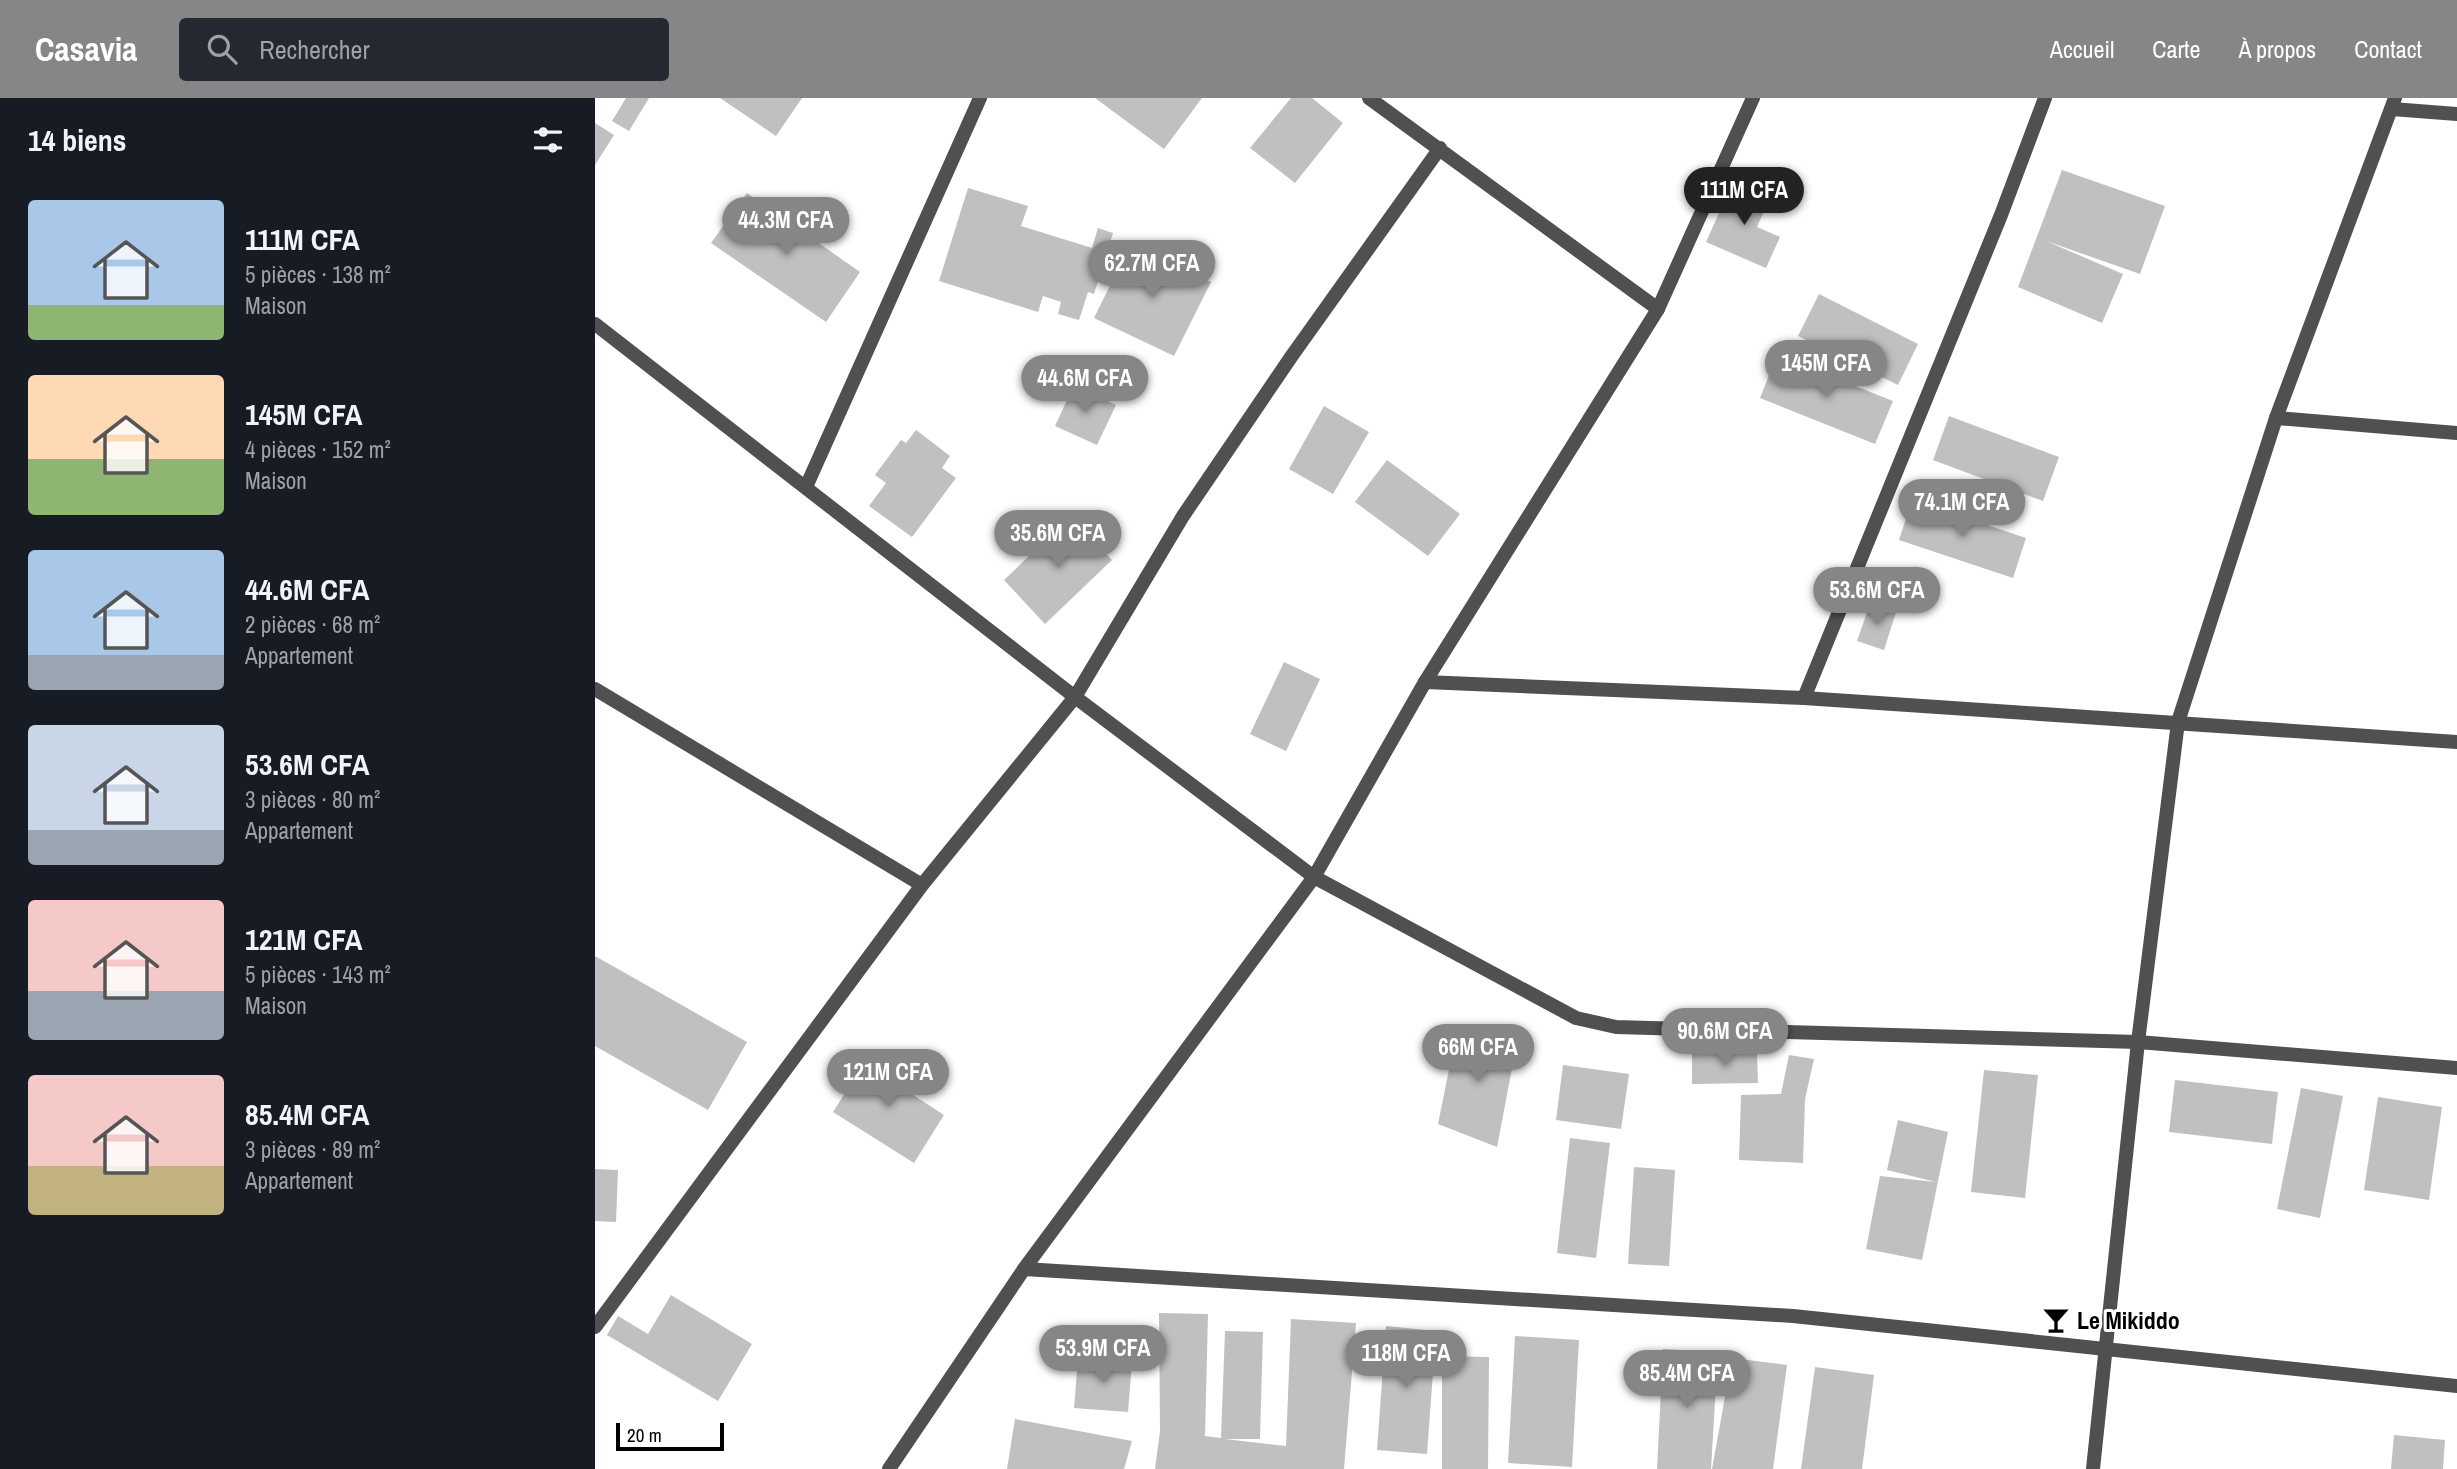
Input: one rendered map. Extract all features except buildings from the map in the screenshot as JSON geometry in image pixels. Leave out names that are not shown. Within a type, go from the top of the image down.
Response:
[{"type":"street","points":[[806,487],[980,98]]},
{"type":"street","points":[[1369,98],[1658,309]]},
{"type":"street","points":[[889,1469],[1024,1269],[1314,877],[1425,682],[1658,309],[1753,98]]},
{"type":"street","points":[[1804,698],[2001,215],[2045,98]]},
{"type":"street","points":[[2093,1469],[2138,1042],[2178,722],[2276,418],[2394,103],[2457,114]]},
{"type":"street","points":[[595,1327],[922,885],[1075,697],[1183,516],[1291,357],[1440,148]]},
{"type":"street","points":[[595,324],[1075,697],[1314,877],[1576,1018],[1597,1025],[2138,1042],[2457,1068]]},
{"type":"street","points":[[2276,418],[2457,433]]},
{"type":"street","points":[[1425,682],[1804,698],[2457,742]]},
{"type":"street","points":[[595,689],[922,885]]},
{"type":"street","points":[[1024,1269],[1793,1316],[2457,1386]]},
{"type":"place","name":"Le Mikiddo","points":[[2056,1320]]}]
